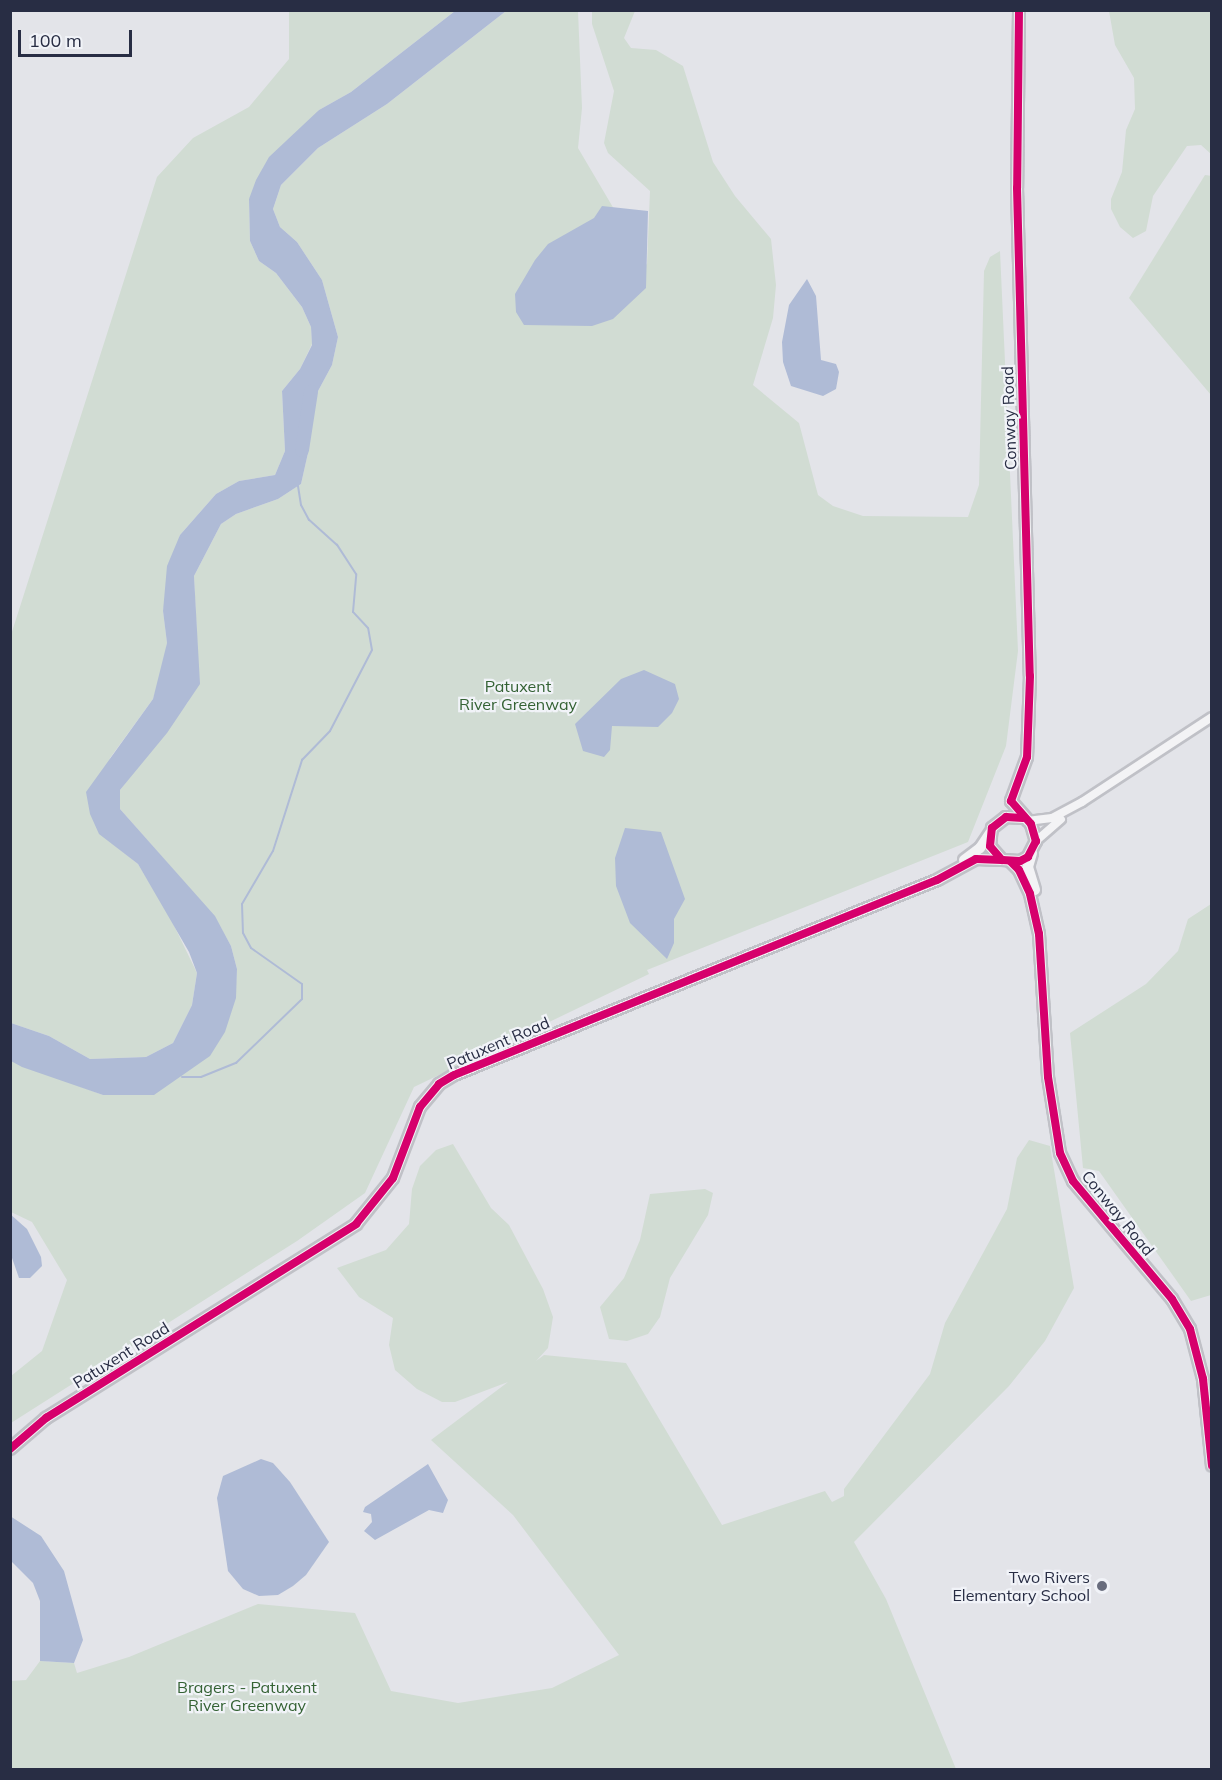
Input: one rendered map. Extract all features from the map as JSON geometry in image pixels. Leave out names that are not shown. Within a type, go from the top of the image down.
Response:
[{"type":"street","name":"Conway Road","points":[[1019,10],[1015,85],[1030,676],[1028,743],[1011,801],[1025,820],[1035,845],[1028,867],[1040,905],[1039,934],[1048,1077],[1060,1153],[1078,1188],[1172,1299],[1190,1329],[1203,1379],[1212,1466]]},
{"type":"street","points":[[995,825],[1015,816],[1025,820],[1052,818],[1082,802],[1212,717]]},
{"type":"street","name":"Conway Road","points":[[1028,743],[1009,783],[990,846],[1019,870],[1030,894],[1039,934]]},
{"type":"street","points":[[1006,861],[1020,861],[1082,802]]},
{"type":"street","name":"Patuxent Road","points":[[937,880],[980,848],[995,825]]},
{"type":"street","name":"Patuxent Road","points":[[10,1449],[46,1418],[356,1224],[393,1179],[420,1107],[449,1078],[937,880],[976,859],[1006,861]]},
{"type":"green space","points":[[289,11],[455,11],[351,92],[319,110],[249,199],[250,241],[259,261],[276,273],[302,307],[311,327],[312,344],[300,369],[282,391],[285,451],[275,475],[239,481],[216,494],[180,535],[163,611],[167,643],[163,668],[153,699],[110,758],[99,833],[138,864],[167,911],[197,973],[192,1005],[173,1043],[146,1057],[90,1059],[49,1036],[11,1023],[10,638],[157,177],[193,138],[249,107],[289,59]]},
{"type":"green space","name":"Patuxent River Greenway","points":[[506,11],[578,11],[582,108],[578,148],[647,265],[650,191],[608,153],[604,143],[614,91],[592,24],[592,11],[635,11],[624,38],[631,48],[656,50],[683,66],[713,162],[735,196],[771,239],[776,285],[773,318],[753,385],[799,423],[818,495],[833,506],[863,516],[968,517],[979,485],[984,271],[990,257],[1000,251],[1018,651],[1006,746],[968,842],[647,970],[649,974],[414,1087],[365,1193],[297,1241],[11,1423],[11,1376],[42,1351],[67,1280],[32,1222],[11,1212],[11,1061],[103,1095],[126,1094],[235,998],[237,969],[231,946],[215,917],[120,809],[120,790],[188,702],[198,659],[194,576],[221,524],[236,514],[278,499],[301,484],[308,453],[310,406],[332,365],[338,337],[322,280],[297,242],[280,227],[273,209],[281,185],[318,148],[387,104]]},
{"type":"green space","points":[[1109,11],[1211,11],[1211,154],[1201,145],[1187,146],[1153,196],[1146,231],[1133,238],[1120,227],[1111,209],[1111,199],[1122,172],[1126,130],[1135,109],[1134,78],[1115,45]]},
{"type":"green space","points":[[1205,175],[1212,176],[1211,395],[1129,298]]},
{"type":"green space","points":[[1211,904],[1211,1295],[1191,1301],[1099,1171],[1083,1168],[1070,1033],[1146,984],[1178,951],[1188,919]]},
{"type":"green space","name":"Bragers - Patuxent River Greenway","points":[[1029,1140],[1050,1146],[1074,1288],[1045,1341],[1009,1386],[854,1542],[886,1599],[956,1769],[11,1769],[10,1681],[26,1680],[40,1661],[74,1663],[77,1673],[129,1657],[258,1604],[355,1613],[391,1691],[458,1703],[552,1688],[619,1655],[513,1515],[431,1440],[508,1382],[455,1402],[442,1402],[417,1389],[395,1370],[389,1345],[393,1318],[359,1297],[337,1268],[386,1250],[409,1224],[412,1189],[420,1166],[436,1150],[453,1144],[491,1208],[509,1225],[543,1289],[553,1317],[548,1348],[536,1361],[544,1355],[626,1363],[722,1525],[825,1491],[832,1502],[844,1496],[844,1489],[930,1374],[945,1323],[1007,1209],[1017,1158]]},
{"type":"green space","points":[[705,1189],[713,1193],[708,1215],[670,1278],[660,1317],[648,1334],[627,1341],[609,1339],[600,1307],[624,1278],[640,1240],[650,1194]]},
{"type":"water","points":[[455,11],[506,11],[387,104],[318,148],[281,185],[273,209],[280,227],[297,242],[322,280],[338,337],[332,365],[310,406],[308,453],[301,484],[278,499],[236,514],[221,524],[194,576],[200,684],[167,733],[120,790],[120,809],[215,916],[231,946],[237,969],[236,998],[225,1032],[210,1056],[154,1095],[103,1095],[22,1067],[11,1061],[11,1023],[49,1036],[90,1059],[146,1057],[173,1043],[192,1005],[197,973],[189,952],[138,864],[99,834],[90,814],[86,792],[153,699],[167,643],[163,611],[167,566],[180,535],[216,494],[239,481],[275,475],[285,451],[282,391],[300,369],[312,345],[311,327],[302,307],[276,273],[259,261],[250,241],[249,199],[256,180],[269,157],[319,110],[351,92]]},
{"type":"water","points":[[602,206],[648,211],[646,288],[613,319],[592,326],[524,325],[516,312],[515,294],[535,260],[548,244],[594,218]]},
{"type":"water","points":[[807,279],[816,296],[821,360],[836,364],[839,372],[836,389],[823,396],[791,386],[783,362],[782,342],[789,305]]},
{"type":"water","points":[[644,670],[675,684],[679,699],[672,713],[658,727],[612,726],[610,750],[604,757],[583,751],[575,724],[621,679]]},
{"type":"water","points":[[625,828],[661,832],[685,899],[674,919],[674,943],[667,959],[630,923],[616,886],[615,858]]},
{"type":"water","points":[[10,1214],[27,1229],[41,1257],[42,1266],[30,1278],[19,1278],[11,1255]]},
{"type":"water","points":[[261,1459],[273,1463],[290,1482],[329,1542],[306,1575],[278,1595],[259,1596],[243,1589],[228,1571],[217,1498],[223,1476]]},
{"type":"water","points":[[428,1464],[448,1500],[443,1513],[429,1510],[375,1540],[364,1531],[372,1522],[371,1514],[363,1512],[365,1507]]},
{"type":"water","points":[[10,1516],[41,1536],[64,1571],[83,1640],[74,1663],[40,1661],[40,1601],[33,1583],[11,1561]]},
{"type":"waterway","points":[[302,450],[311,392]]},
{"type":"waterway","points":[[182,1077],[201,1077],[236,1063],[302,999],[302,984],[251,948],[243,933],[242,904],[273,851],[302,760],[330,731],[372,650],[368,628],[353,612],[356,574],[337,545],[309,520],[301,505],[298,485]]},
{"type":"cycle path","points":[[1019,10],[1017,188],[1030,676],[1027,757],[1011,801],[1031,824],[1036,841],[1028,857],[1020,861],[1002,860],[990,846],[992,828],[1006,817],[1023,818]]},
{"type":"cycle path","points":[[10,1449],[46,1418],[356,1224],[393,1178],[420,1107],[439,1084],[454,1075],[937,880],[976,859],[1002,860]]},
{"type":"cycle path","points":[[1011,862],[1019,870],[1030,894],[1039,934],[1048,1077],[1060,1153],[1073,1181],[1172,1299],[1190,1329],[1203,1379],[1212,1466]]},
{"type":"place","name":"Two Rivers Elementary School","points":[[1102,1586]]}]
